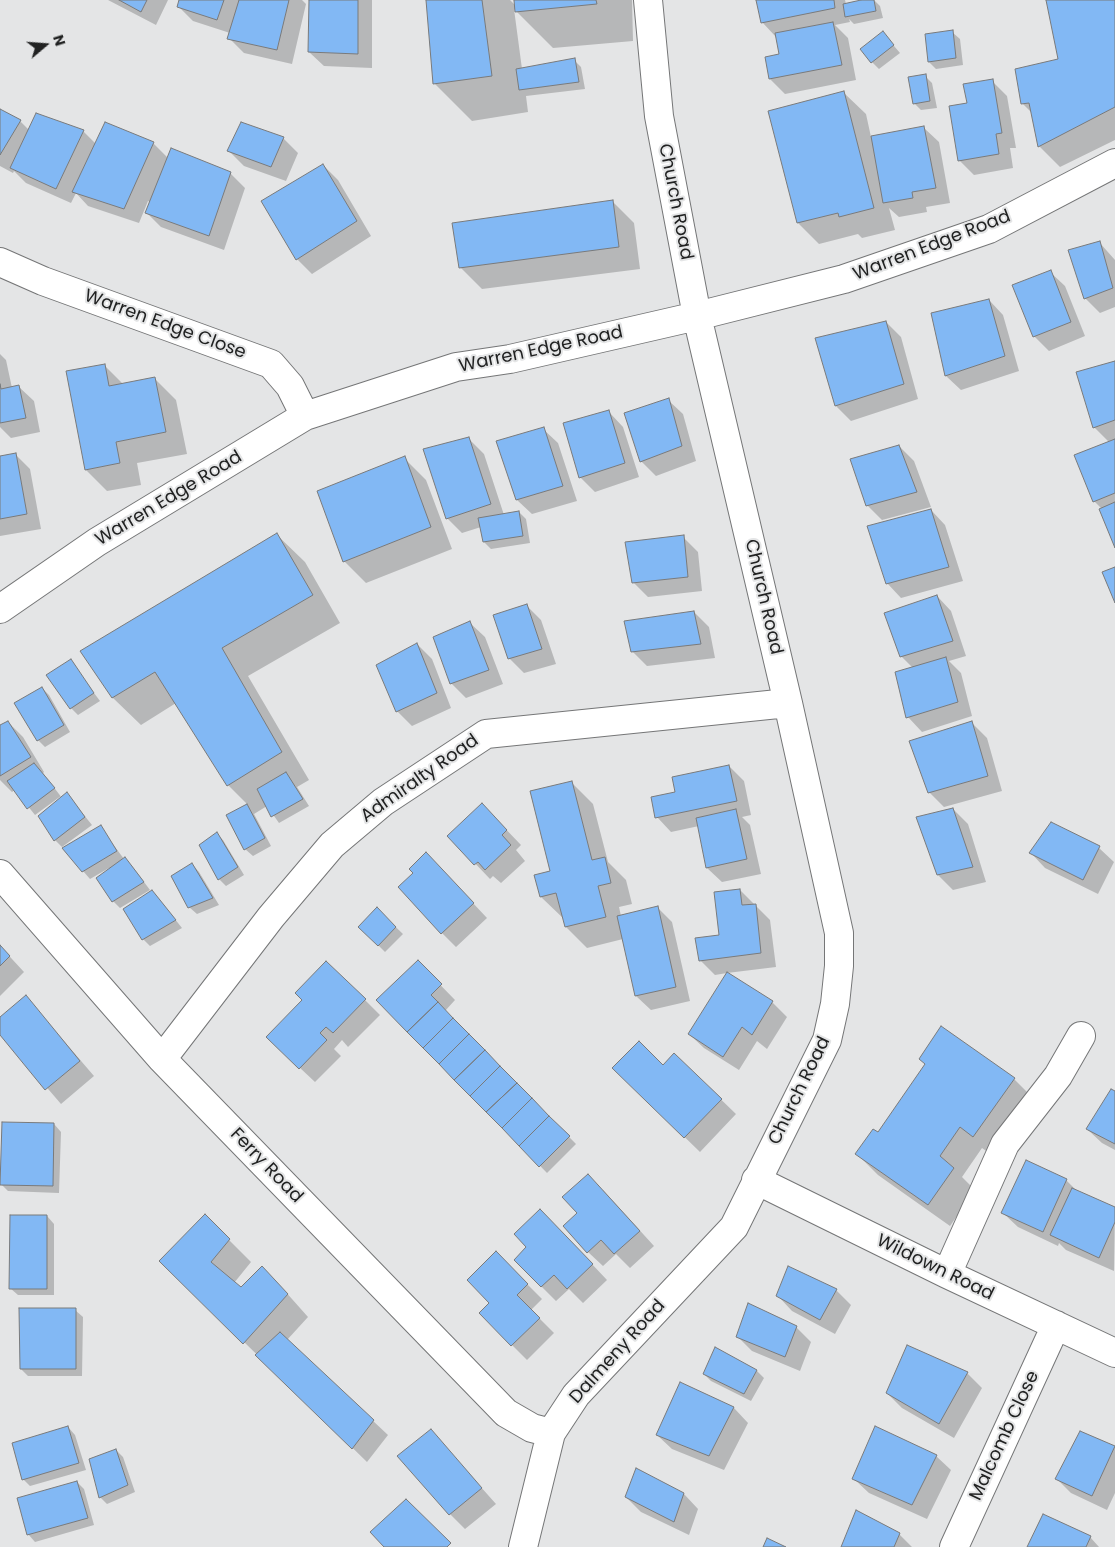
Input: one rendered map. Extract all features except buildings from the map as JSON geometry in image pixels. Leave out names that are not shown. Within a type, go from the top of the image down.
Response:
[{"type":"street","name":"Church Road","points":[[648,0],[659,116],[697,316],[788,703],[839,933],[839,966],[835,1004],[827,1040],[756,1180]]},
{"type":"street","name":"Warren Edge Road","points":[[0,609],[97,542],[305,416],[456,368],[510,359],[697,316],[844,279],[989,229],[1114,167]]},
{"type":"street","name":"Warren Edge Close","points":[[0,262],[42,281],[271,364],[290,386],[305,416]]},
{"type":"street","name":"Admiralty Road","points":[[162,1059],[271,917],[332,845],[383,802],[486,734],[788,703]]},
{"type":"street","name":"Ferry Road","points":[[0,874],[162,1059],[506,1413],[532,1428],[552,1433]]},
{"type":"street","points":[[947,1274],[1005,1144],[1058,1076],[1081,1036]]},
{"type":"street","name":"Wildown Road","points":[[756,1180],[947,1274],[1115,1353]]},
{"type":"street","name":"Dalmeny Road","points":[[523,1547],[552,1433],[576,1395],[734,1227],[756,1180]]},
{"type":"street","name":"Malcomb Close","points":[[954,1547],[1056,1325]]}]
